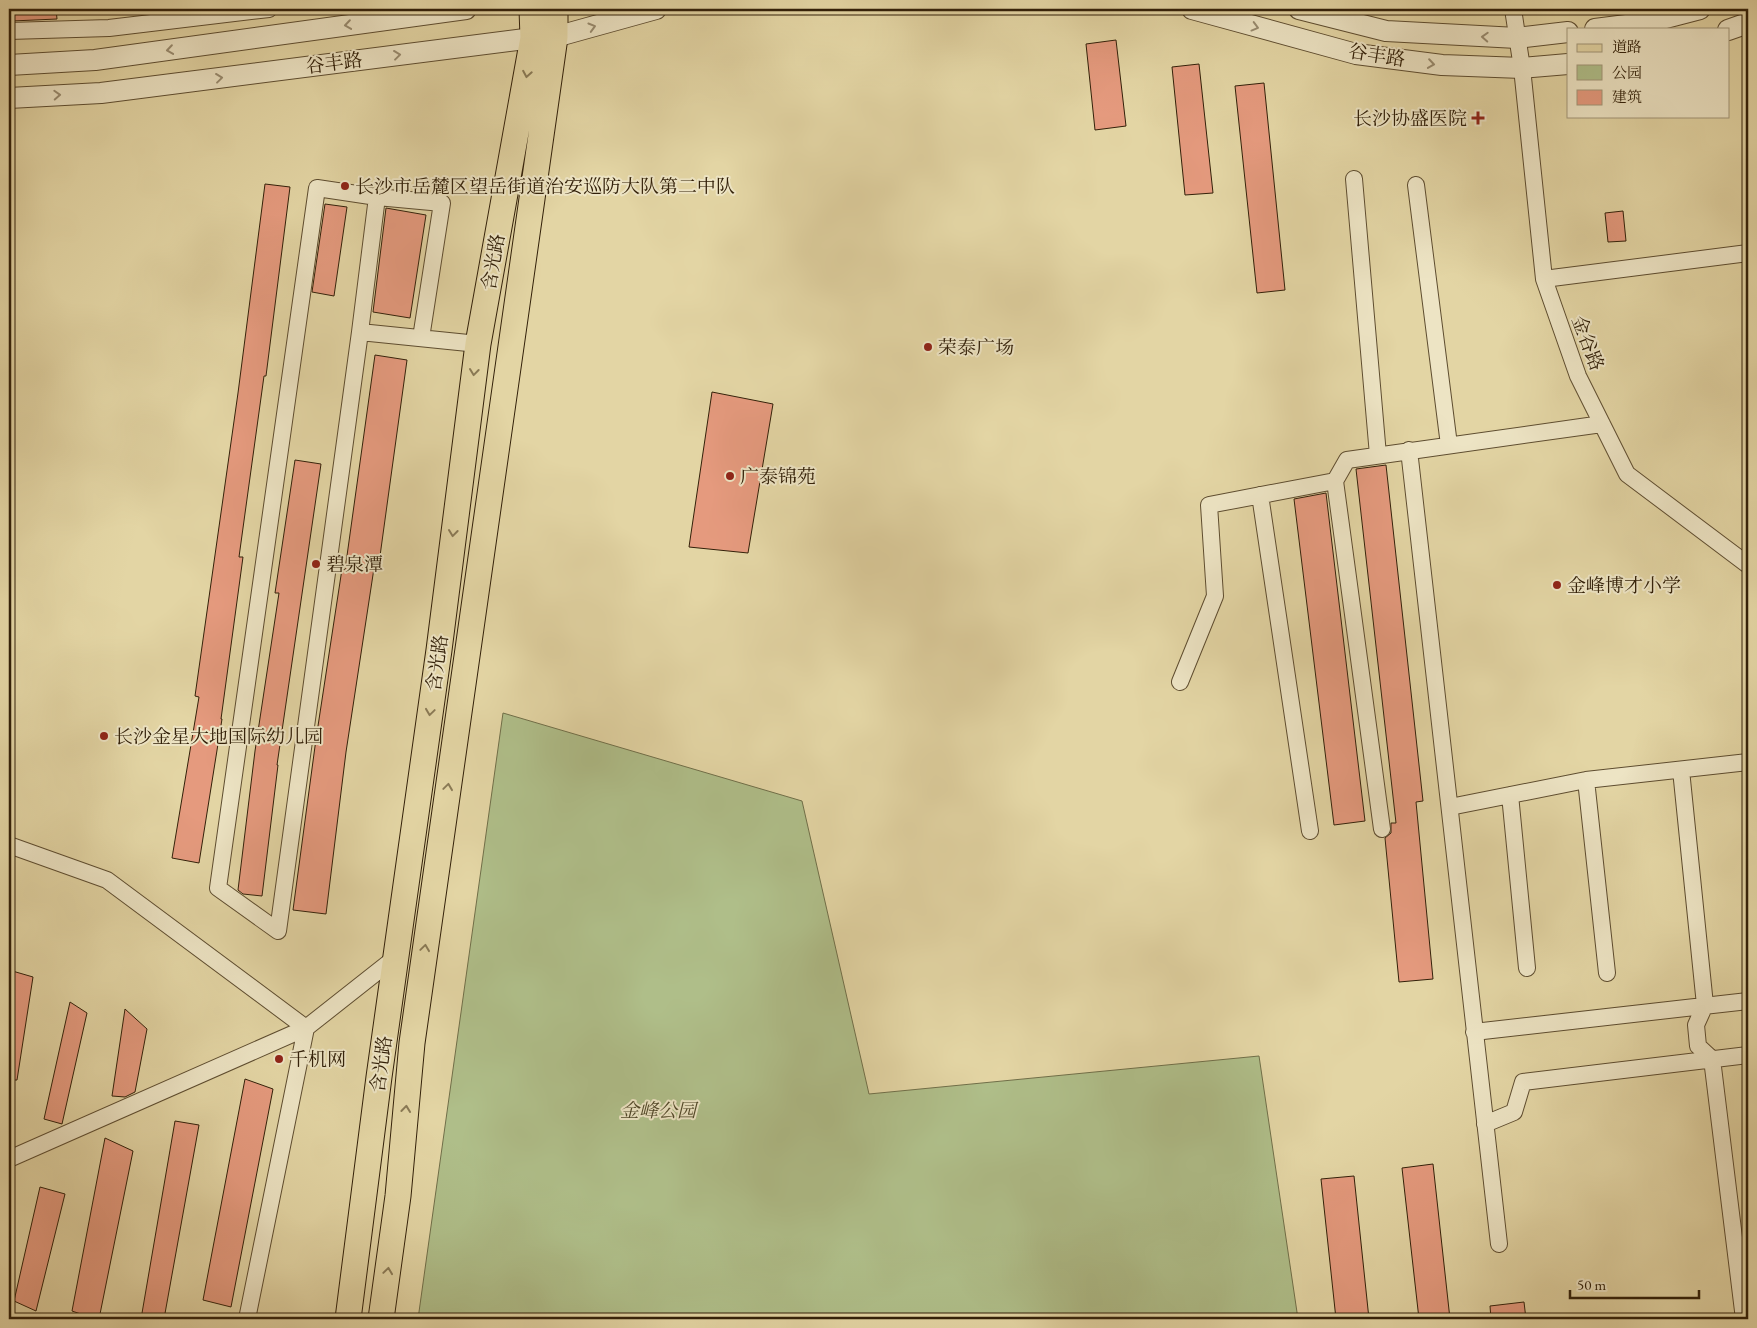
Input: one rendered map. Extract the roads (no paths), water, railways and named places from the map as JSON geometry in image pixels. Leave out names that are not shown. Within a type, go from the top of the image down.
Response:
[{"type":"main road","name":"含光路","points":[[381,1319],[398,1196],[415,1024],[544,38],[532,9]]},
{"type":"main road","name":"含光路","points":[[348,1319],[478,344],[544,38],[555,9]]},
{"type":"street","points":[[9,31],[109,28],[269,9]]},
{"type":"street","name":"谷丰路","points":[[9,65],[95,60],[466,9]]},
{"type":"street","name":"谷丰路","points":[[9,98],[101,93],[544,38],[656,9]]},
{"type":"street","name":"谷丰路","points":[[1192,9],[1356,54],[1442,65],[1522,68],[1567,64]]},
{"type":"street","name":"谷丰路","points":[[1299,9],[1386,30],[1517,38],[1567,32]]},
{"type":"street","name":"金谷路","points":[[1513,9],[1522,68],[1544,279],[1578,376],[1628,474],[1748,564]]},
{"type":"street","points":[[1603,28],[1650,22],[1700,9]]},
{"type":"street","points":[[1730,29],[1748,23]]},
{"type":"street","points":[[1354,179],[1378,455]]},
{"type":"street","points":[[1416,185],[1449,445]]},
{"type":"street","points":[[377,197],[278,931],[218,888],[317,188],[377,197],[442,203],[421,338]]},
{"type":"street","points":[[1544,279],[1748,253]]},
{"type":"street","points":[[360,332],[478,344]]},
{"type":"street","points":[[1382,829],[1335,481],[1347,460],[1602,424]]},
{"type":"street","points":[[1409,450],[1499,1244]]},
{"type":"street","points":[[1180,682],[1215,596],[1209,505],[1335,481]]},
{"type":"street","points":[[1260,495],[1310,831]]},
{"type":"street","points":[[1450,808],[1586,780],[1748,762]]},
{"type":"street","points":[[1681,770],[1705,1005],[1696,1025],[1698,1046],[1712,1059],[1744,1283],[1744,1319]]},
{"type":"street","points":[[1586,780],[1607,973]]},
{"type":"street","points":[[1510,795],[1527,968]]},
{"type":"street","points":[[9,845],[107,880],[306,1028]]},
{"type":"street","points":[[9,1159],[306,1028],[396,957]]},
{"type":"street","points":[[1474,1032],[1748,1001]]},
{"type":"street","points":[[247,1319],[306,1028]]},
{"type":"street","points":[[1485,1124],[1514,1112],[1523,1082],[1748,1055]]},
{"type":"place","name":"长沙协盛医院","points":[[1478,118]]},
{"type":"place","name":"长沙市岳麓区望岳街道治安巡防大队第二中队","points":[[345,186]]},
{"type":"place","name":"荣泰广场","points":[[928,347]]},
{"type":"place","name":"广泰锦苑","points":[[730,476]]},
{"type":"place","name":"碧泉潭","points":[[316,564]]},
{"type":"place","name":"金峰博才小学","points":[[1557,585]]},
{"type":"place","name":"长沙金星大地国际幼儿园","points":[[104,736]]},
{"type":"place","name":"千机网","points":[[279,1059]]},
{"type":"park label","name":"金峰公园","points":[[658,1110]]}]
